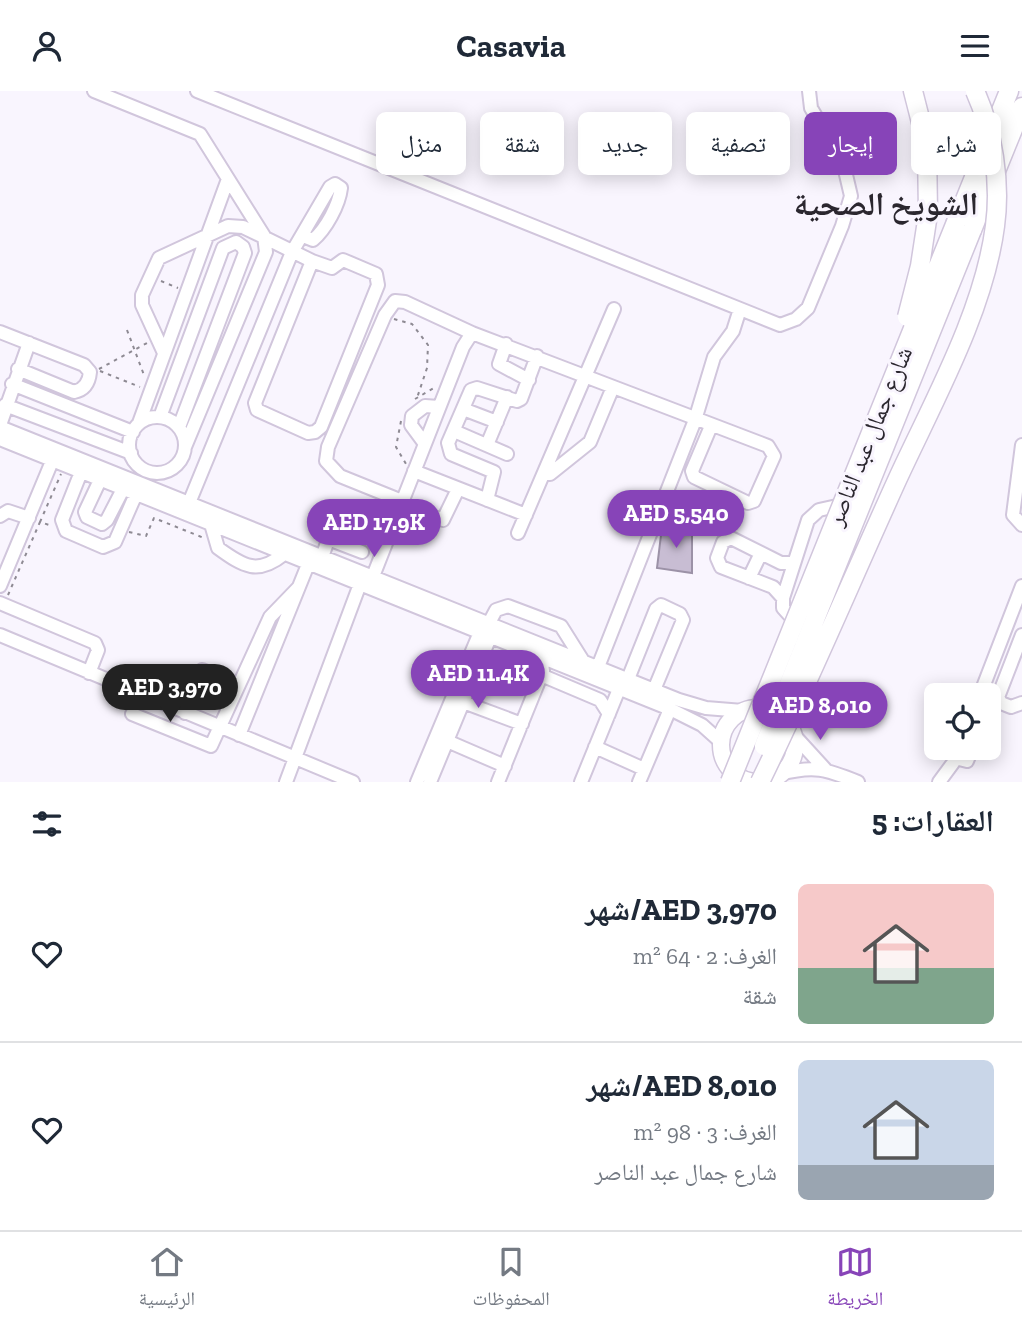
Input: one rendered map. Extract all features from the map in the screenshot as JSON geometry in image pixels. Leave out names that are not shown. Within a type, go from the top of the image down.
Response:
[{"type":"highway","points":[[888,389],[920,266],[928,214],[927,146],[913,91]]},
{"type":"highway","points":[[770,779],[929,409],[988,262],[997,205],[995,166],[986,123],[975,91]]},
{"type":"highway","name":"شارع جمال عبد الناصر","points":[[730,782],[1007,91]]},
{"type":"highway","name":"شارع جمال عبد الناصر","points":[[749,782],[1022,107]]},
{"type":"main road","points":[[723,782],[725,762],[721,742],[729,722],[763,691],[1007,91]]},
{"type":"main road","points":[[725,762],[734,773],[746,780],[770,779],[794,754],[789,706],[1022,127]]},
{"type":"main road","points":[[745,710],[772,711],[783,718],[793,732]]},
{"type":"street","points":[[5,405],[131,453],[145,468],[166,471],[175,466],[266,252],[264,236],[200,134],[94,91]]},
{"type":"street","points":[[197,91],[780,325],[796,319],[808,308],[849,206],[848,176],[811,109],[809,91]]},
{"type":"street","points":[[131,453],[136,428],[228,179]]},
{"type":"street","points":[[164,353],[142,305],[149,277],[166,253],[204,239],[212,231],[228,226],[243,227],[312,261],[332,268],[343,260],[379,278],[321,427],[315,432],[308,433],[257,409],[255,403],[312,261]]},
{"type":"street","points":[[189,503],[292,252],[303,236]]},
{"type":"street","points":[[12,384],[136,428],[160,417],[223,248],[236,242],[243,247],[245,253],[178,426],[185,447]]},
{"type":"street","points":[[272,300],[293,309]]},
{"type":"street","points":[[458,489],[443,520],[340,476],[326,461],[328,447],[384,318],[390,305],[398,300],[472,333],[537,356],[773,450],[774,456],[754,501],[748,503],[694,477],[692,471],[711,426]]},
{"type":"street","points":[[518,533],[614,309]]},
{"type":"street","points":[[596,673],[695,420],[714,357],[733,331],[740,309]]},
{"type":"street","points":[[0,332],[84,365],[90,372],[90,378],[80,391],[74,392],[18,369]]},
{"type":"street","points":[[286,782],[467,338],[472,333]]},
{"type":"street","points":[[29,343],[12,384],[0,426],[55,455],[80,475],[123,489],[139,487],[211,524],[284,554],[314,557]]},
{"type":"street","points":[[506,344],[499,365],[529,380]]},
{"type":"street","points":[[487,500],[494,472],[451,454],[448,443],[474,388],[521,400],[537,356]]},
{"type":"street","points":[[247,364],[267,372]]},
{"type":"street","points":[[544,474],[550,474],[590,442],[612,387]]},
{"type":"street","points":[[487,445],[507,397]]},
{"type":"street","points":[[425,444],[411,425],[412,416],[425,406],[439,407]]},
{"type":"street","points":[[463,409],[497,422]]},
{"type":"street","points":[[160,417],[178,426]]},
{"type":"street","points":[[454,431],[507,454]]},
{"type":"street","points":[[0,439],[55,455],[189,503],[367,583],[576,662],[693,720],[721,742]]},
{"type":"street","points":[[1022,445],[1013,515],[1022,525]]},
{"type":"street","points":[[1,583],[34,520],[55,455]]},
{"type":"street","points":[[80,475],[62,520],[66,531],[103,547],[112,546],[145,468]]},
{"type":"street","points":[[414,471],[526,515]]},
{"type":"street","points":[[100,480],[85,512],[87,517],[102,524],[107,520],[123,489]]},
{"type":"street","points":[[783,598],[810,517],[819,510],[837,506]]},
{"type":"street","points":[[239,735],[298,588],[314,557],[328,539],[340,507],[372,527]]},
{"type":"street","points":[[0,516],[8,511],[34,520]]},
{"type":"street","points":[[211,524],[215,543],[225,552],[256,568],[266,567],[284,554]]},
{"type":"street","points":[[792,618],[786,612],[783,598],[775,589],[719,565],[717,558],[723,542],[731,538],[781,563],[794,563]]},
{"type":"street","points":[[328,539],[362,552]]},
{"type":"street","points":[[749,578],[761,552]]},
{"type":"street","points":[[985,683],[1022,586]]},
{"type":"street","points":[[132,714],[211,746],[270,617],[298,588]]},
{"type":"street","points":[[2,604],[95,643],[98,650],[89,673]]},
{"type":"street","points":[[417,782],[496,610],[508,605],[558,624],[566,631],[576,662]]},
{"type":"street","points":[[581,782],[608,714],[656,608],[661,605],[680,614],[683,620],[654,690]]},
{"type":"street","points":[[487,628],[541,657],[576,662]]},
{"type":"street","points":[[430,782],[463,702],[487,628]]},
{"type":"street","points":[[0,635],[353,782]]},
{"type":"street","points":[[1022,635],[998,697],[1001,703],[1010,706],[1022,703]]},
{"type":"street","points":[[498,782],[541,675],[544,664],[541,657]]},
{"type":"street","points":[[186,713],[202,670],[238,685]]},
{"type":"street","points":[[541,675],[600,700],[608,714]]},
{"type":"street","points":[[192,693],[214,698],[224,678]]},
{"type":"street","points":[[623,684],[654,690],[697,706],[745,710]]},
{"type":"street","points":[[463,702],[522,724]]},
{"type":"street","points":[[160,724],[167,705]]},
{"type":"street","points":[[639,782],[670,709]]},
{"type":"street","points":[[793,732],[825,769]]},
{"type":"street","points":[[447,741],[505,766]]},
{"type":"street","points":[[595,747],[644,769]]},
{"type":"street","points":[[939,782],[953,760]]},
{"type":"street","points":[[951,782],[955,760]]},
{"type":"street","points":[[770,779],[808,768],[825,769],[858,782]]},
{"type":"path","points":[[149,277],[186,291]]},
{"type":"path","points":[[384,318],[412,324],[428,345],[427,368],[416,398]]},
{"type":"path","points":[[127,330],[151,391]]},
{"type":"path","points":[[151,391],[97,370],[157,338]]},
{"type":"path","points":[[2,604],[34,520],[61,473],[80,475]]},
{"type":"path","points":[[124,541],[130,532],[146,536],[154,517],[215,543]]},
{"type":"path","points":[[34,520],[66,531]]},
{"type":"building","points":[[662,527],[692,530],[692,573],[657,568]]},
{"type":"district","name":"الشويخ الصحية","points":[[886,204]]}]
